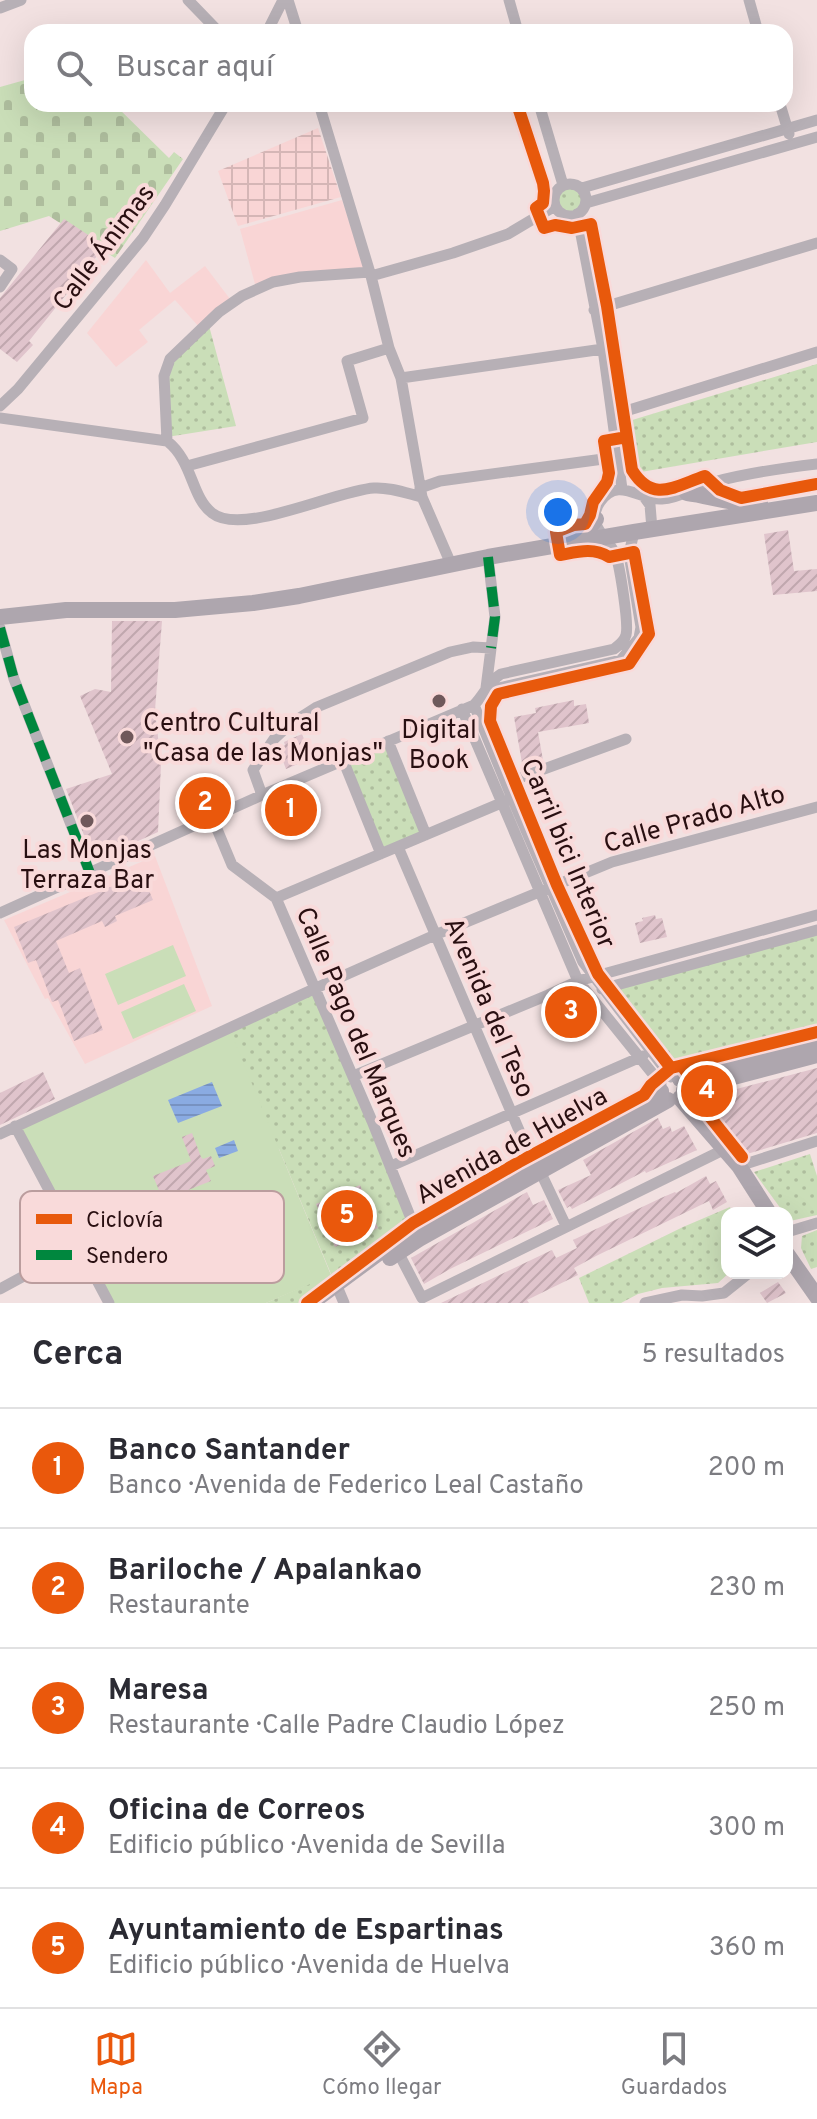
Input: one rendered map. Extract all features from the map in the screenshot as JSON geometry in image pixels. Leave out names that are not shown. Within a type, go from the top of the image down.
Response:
[{"type":"main road","points":[[687,493],[746,504],[817,493]]},
{"type":"main road","points":[[0,617],[66,610],[175,610],[253,603],[488,557],[817,503]]},
{"type":"main road","points":[[569,544],[596,519]]},
{"type":"main road","points":[[672,1088],[700,1071],[817,1041]]},
{"type":"main road","points":[[672,1088],[817,1055]]},
{"type":"main road","points":[[672,1088],[739,1166],[765,1207]]},
{"type":"main road","name":"Avenida de Huelva","points":[[337,1296],[416,1233],[672,1088]]},
{"type":"main road","name":"Avenida de Huelva","points":[[311,1303],[337,1296],[398,1252],[416,1233]]},
{"type":"main road","points":[[793,1263],[817,1297]]},
{"type":"street","points":[[0,8],[21,0]]},
{"type":"street","points":[[188,0],[211,24]]},
{"type":"street","points":[[272,24],[286,0]]},
{"type":"street","points":[[286,0],[295,24]]},
{"type":"street","points":[[509,0],[516,24]]},
{"type":"street","points":[[749,0],[753,24]]},
{"type":"street","name":"Calle Ánimas","points":[[0,406],[18,389],[143,238],[221,112]]},
{"type":"street","points":[[321,112],[389,348],[401,378],[421,492],[451,564]]},
{"type":"street","points":[[541,112],[563,185]]},
{"type":"street","points":[[782,112],[792,144]]},
{"type":"street","points":[[582,188],[586,203],[584,207],[577,214],[564,215],[555,206],[555,195],[563,185],[582,188],[813,121],[816,140],[792,144],[586,203]]},
{"type":"street","points":[[167,441],[164,376],[170,359],[219,312],[242,296],[273,282],[300,277],[370,274],[453,253],[508,234],[555,206]]},
{"type":"street","points":[[577,214],[603,349],[622,489]]},
{"type":"street","points":[[594,310],[817,243]]},
{"type":"street","points":[[0,260],[12,269],[0,287]]},
{"type":"street","points":[[187,466],[363,418],[347,361],[389,348]]},
{"type":"street","points":[[401,378],[603,349]]},
{"type":"street","points":[[613,415],[817,352]]},
{"type":"street","points":[[0,418],[167,441],[178,450],[204,505],[215,516],[232,520],[293,510],[372,488],[421,492],[440,481],[618,457]]},
{"type":"street","points":[[645,498],[661,500],[712,482],[817,464]]},
{"type":"street","points":[[627,646],[627,622],[616,555],[598,530],[596,519],[599,504],[605,497],[622,489],[638,493],[650,505],[652,529]]},
{"type":"street","points":[[0,913],[212,817],[468,707],[501,674],[627,646],[639,638],[641,627],[629,554],[634,532]]},
{"type":"street","points":[[485,693],[495,617],[488,557]]},
{"type":"street","points":[[0,628],[14,679],[90,873]]},
{"type":"street","points":[[262,795],[253,770],[274,739],[317,707],[450,652],[473,647],[491,648]]},
{"type":"street","points":[[468,707],[506,783],[507,800]]},
{"type":"street","points":[[468,707],[545,889],[578,981],[672,1088]]},
{"type":"street","points":[[506,783],[626,739]]},
{"type":"street","points":[[388,741],[426,835]]},
{"type":"street","points":[[343,760],[381,854]]},
{"type":"street","points":[[276,898],[507,800]]},
{"type":"street","name":"Calle Prado Alto","points":[[0,1134],[435,935],[612,862],[817,807]]},
{"type":"street","name":"Calle Pago del Marques","points":[[212,817],[232,865],[276,898],[391,1166],[416,1233]]},
{"type":"street","name":"Avenida del Teso","points":[[398,847],[512,1115],[566,1226]]},
{"type":"street","points":[[545,889],[592,976],[645,1055]]},
{"type":"street","points":[[353,1076],[592,976],[817,915]]},
{"type":"street","points":[[602,989],[817,930]]},
{"type":"street","points":[[391,1166],[645,1055]]},
{"type":"street","points":[[15,1126],[50,1191]]},
{"type":"street","points":[[739,1166],[817,1141]]},
{"type":"street","points":[[398,1252],[422,1298],[723,1150]]},
{"type":"street","points":[[793,1230],[817,1223]]},
{"type":"street","points":[[0,1289],[20,1278]]},
{"type":"street","points":[[645,1303],[724,1293],[742,1279]]},
{"type":"street","points":[[98,1283],[109,1303]]},
{"type":"shaded area","points":[[318,128],[341,197],[238,226],[218,171]]},
{"type":"shaded area","points":[[342,200],[365,269],[274,278],[255,284],[240,229]]},
{"type":"shaded area","points":[[146,260],[170,293],[205,266],[230,299],[199,327],[175,300],[139,330],[148,342],[116,367],[87,333]]},
{"type":"shaded area","points":[[155,856],[212,1006],[85,1064],[48,998],[45,999],[4,920]]},
{"type":"green space","points":[[24,80],[24,112],[122,112],[169,158],[174,152],[183,159],[115,258],[49,216],[0,231],[0,87]]},
{"type":"green space","points":[[570,186],[579,190],[583,199],[579,208],[570,212],[561,208],[557,199],[561,190]]},
{"type":"green space","points":[[208,322],[236,426],[167,437],[170,359]]},
{"type":"green space","points":[[817,364],[817,442],[635,473],[629,421]]},
{"type":"green space","points":[[388,741],[426,835],[381,854],[343,760]]},
{"type":"green space","points":[[817,935],[817,1026],[674,1062],[616,990]]},
{"type":"green space","points":[[173,945],[186,976],[118,1005],[105,974]]},
{"type":"green space","points":[[184,984],[196,1011],[133,1039],[121,1012]]},
{"type":"green space","points":[[316,988],[414,1227],[311,1303],[266,1303],[331,1274],[279,1149],[138,1070]]},
{"type":"green space","points":[[229,1028],[331,1275],[266,1303],[109,1303],[98,1283],[284,1283],[284,1191],[50,1191],[15,1126]]},
{"type":"green space","points":[[810,1154],[817,1176],[817,1215],[793,1220],[793,1207],[780,1207],[754,1172]]},
{"type":"green space","points":[[721,1211],[722,1279],[718,1283],[662,1288],[638,1294],[621,1303],[589,1303],[579,1278]]},
{"type":"green space","points":[[817,1230],[817,1267],[811,1269],[801,1248],[802,1236]]},
{"type":"water","points":[[212,1082],[222,1106],[178,1123],[168,1100]]},
{"type":"water","points":[[234,1140],[238,1151],[219,1158],[215,1148]]},
{"type":"building","points":[[64,219],[105,246],[29,341],[33,345],[17,362],[0,349],[0,298]]},
{"type":"building","points":[[788,530],[794,571],[817,569],[817,591],[773,595],[764,534]]},
{"type":"building","name":"Centro Cultural \"Casa de las Monjas\"","points":[[112,621],[162,621],[155,710],[161,764],[158,832],[94,861],[66,789],[112,774],[80,696],[95,689],[111,692]]},
{"type":"building","points":[[574,700],[574,706],[586,704],[589,723],[538,732],[543,760],[522,763],[514,717],[536,713],[535,708]]},
{"type":"building","points":[[302,734],[312,758],[286,769],[278,748]]},
{"type":"building","points":[[142,874],[153,900],[115,916],[117,921],[105,927],[102,921],[56,941],[69,973],[80,968],[103,1030],[74,1041],[58,1000],[52,1002],[36,960],[28,963],[14,927]]},
{"type":"building","points":[[655,915],[656,919],[662,918],[667,937],[640,943],[635,923]]},
{"type":"building","points":[[573,994],[586,1027],[571,1034],[557,1001]]},
{"type":"building","points":[[817,1068],[817,1133],[747,1154],[745,1147],[740,1149],[706,1105],[710,1096]]},
{"type":"building","points":[[43,1072],[55,1099],[0,1125],[0,1093]]},
{"type":"building","points":[[658,1118],[663,1129],[670,1126],[672,1132],[684,1126],[697,1150],[645,1171],[572,1209],[570,1206],[567,1208],[558,1190],[591,1175],[583,1160]]},
{"type":"building","points":[[192,1133],[201,1157],[211,1156],[215,1166],[206,1170],[211,1181],[186,1191],[159,1191],[153,1176],[191,1161],[182,1137]]},
{"type":"building","points":[[706,1176],[710,1184],[716,1181],[727,1202],[713,1210],[709,1201],[596,1256],[574,1268],[578,1275],[527,1300],[529,1303],[441,1303],[552,1250],[556,1258],[577,1248],[573,1240]]},
{"type":"building","points":[[360,1185],[378,1228],[335,1247],[316,1204]]},
{"type":"building","points":[[527,1192],[533,1205],[544,1200],[553,1219],[424,1284],[411,1258]]},
{"type":"building","points":[[778,1282],[786,1293],[767,1303],[760,1293]]},
{"type":"marked path","points":[[488,557],[495,617],[491,648]]},
{"type":"marked path","points":[[0,628],[14,679],[90,873]]},
{"type":"cycle path","points":[[520,112],[543,183],[543,203],[536,208],[544,228],[591,224],[632,470],[648,487],[665,490],[705,476],[720,490],[741,498],[817,484]]},
{"type":"cycle path","name":"Carril bici Interior","points":[[627,437],[604,441],[609,473],[607,482],[593,502],[585,524],[556,532],[560,555],[591,551],[609,557],[634,552],[649,634],[629,664],[498,694],[491,706],[490,721],[557,885],[598,974],[671,1068]]},
{"type":"cycle path","points":[[307,1303],[413,1223],[644,1095],[671,1068],[817,1032]]},
{"type":"cycle path","points":[[682,1066],[692,1080],[694,1097],[742,1157]]},
{"type":"place","name":"Digital Book","points":[[439,701]]},
{"type":"place","name":"Centro Cultural \"Casa de las Monjas\"","points":[[127,737]]},
{"type":"place","name":"Bariloche / Apalankao","points":[[205,803]]},
{"type":"place","name":"Banco Santander","points":[[291,810]]},
{"type":"place","name":"Las Monjas Terraza Bar","points":[[87,821]]},
{"type":"place","name":"Maresa","points":[[571,1012]]},
{"type":"place","name":"Oficina de Correos","points":[[707,1091]]},
{"type":"place","name":"Ayuntamiento de Espartinas","points":[[347,1216]]}]
